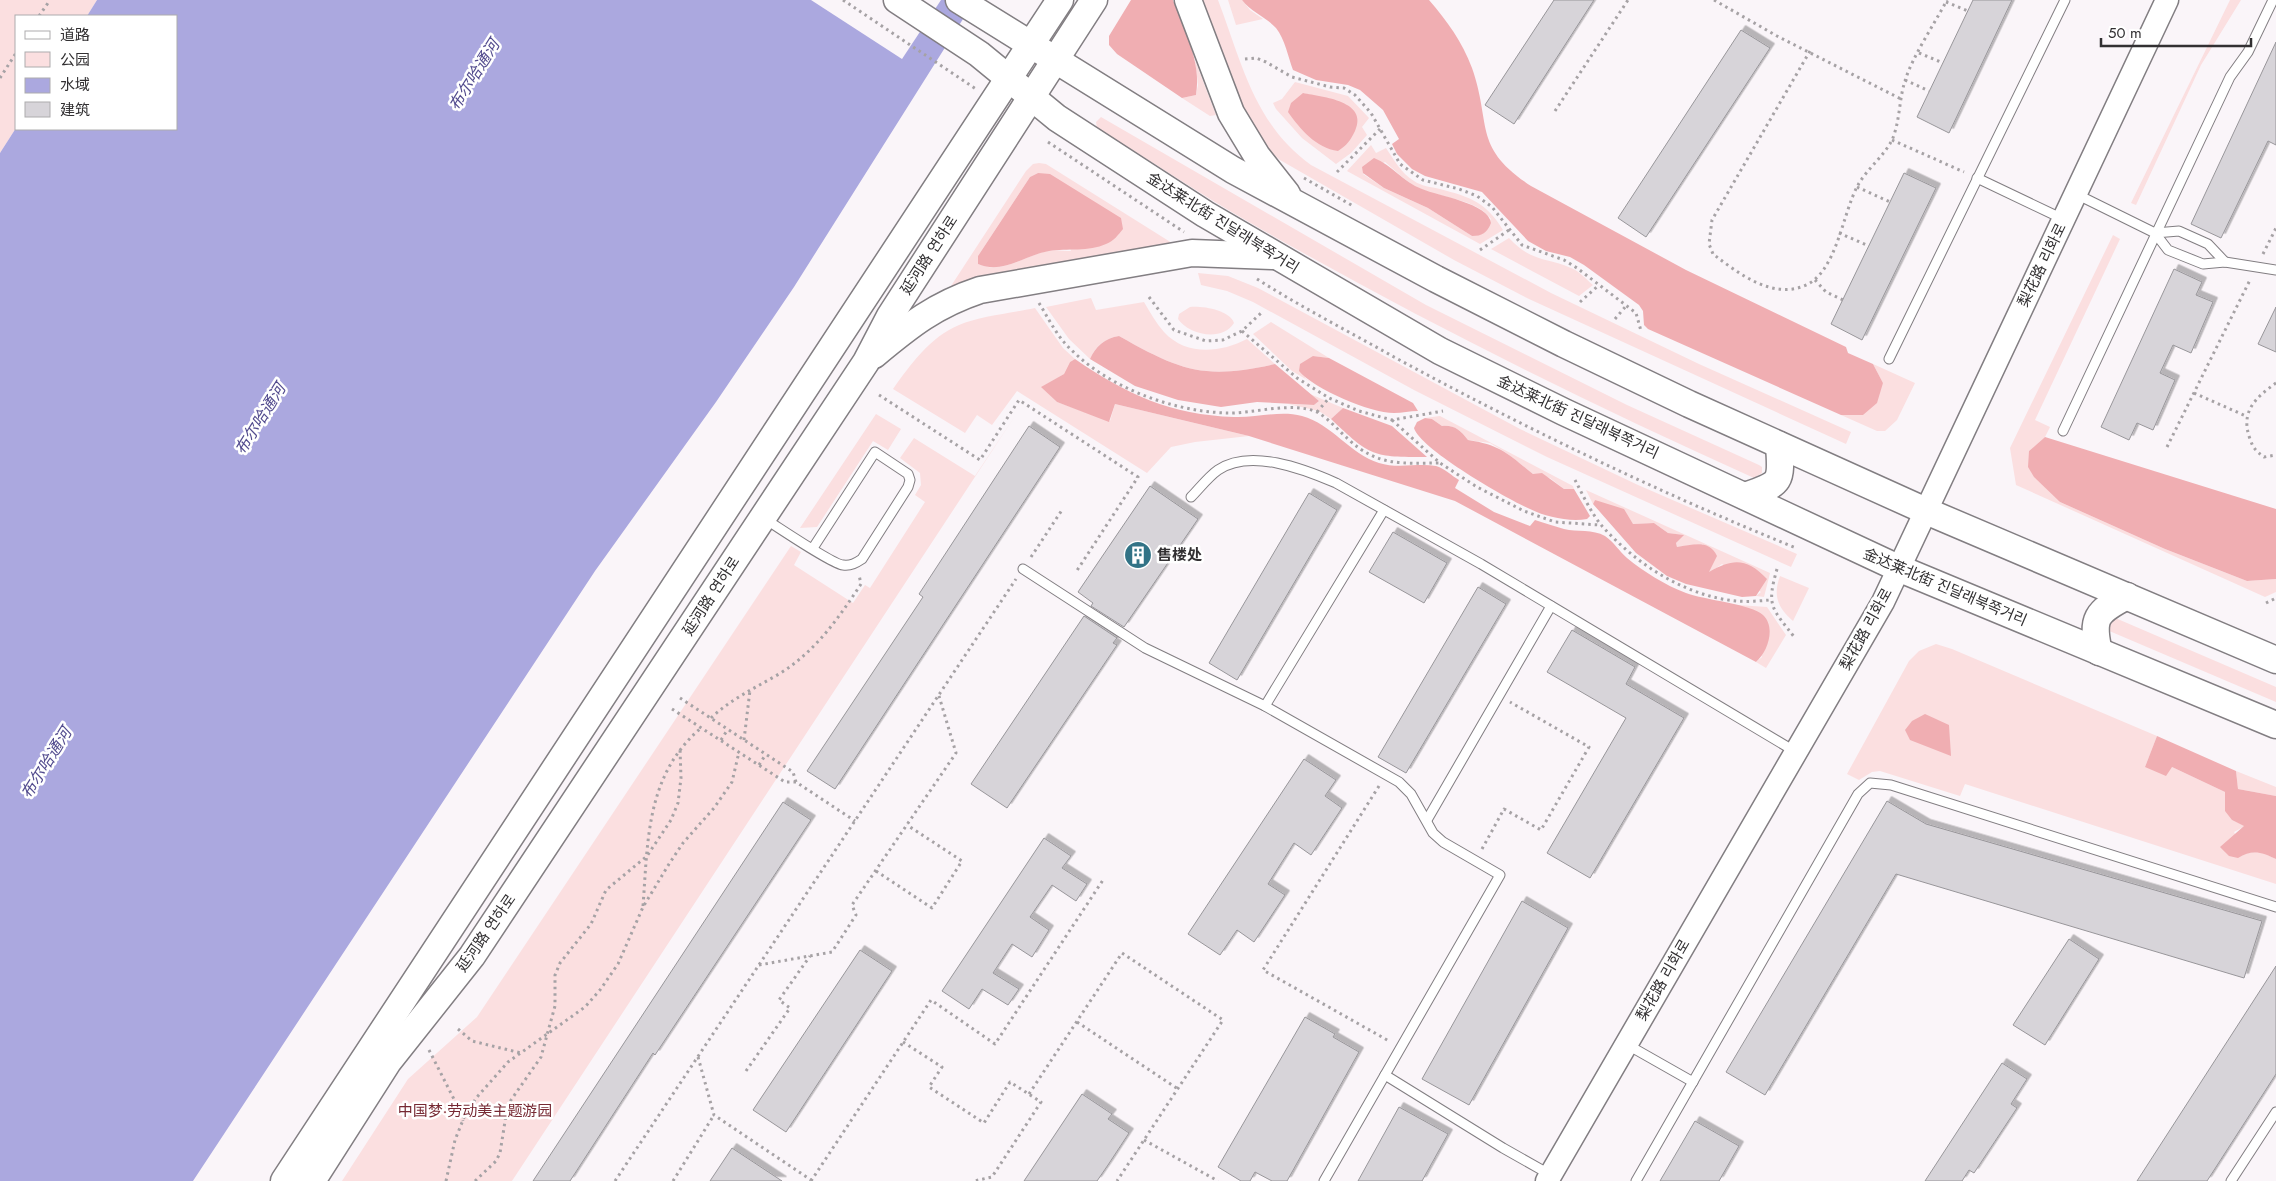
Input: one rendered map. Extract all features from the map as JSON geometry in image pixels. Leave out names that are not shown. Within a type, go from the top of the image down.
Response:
[{"type":"main road","name":"金达莱北街 진달래북쪽거리","points":[[897,0],[979,54],[1065,124],[1276,257],[1440,351],[1564,412],[1898,568],[2276,725]]},
{"type":"main road","points":[[959,0],[1030,46],[1233,170],[1295,204],[1635,379],[1926,511],[2276,660]]},
{"type":"main road","name":"延河路 연하로","points":[[284,1181],[1060,0]]},
{"type":"main road","name":"延河路 연하로","points":[[312,1181],[388,1062],[472,956],[866,362],[890,316],[1094,0]]},
{"type":"main road","points":[[1188,0],[1231,113],[1257,156],[1295,204]]},
{"type":"main road","points":[[866,362],[925,314],[951,300],[980,290],[1192,252],[1276,257]]},
{"type":"main road","points":[[1745,496],[1774,485],[1779,478],[1781,467],[1779,445]]},
{"type":"main road","points":[[2099,652],[2094,631],[2097,617],[2106,607],[2127,596]]},
{"type":"street","name":"梨花路 리화로","points":[[1548,1178],[1883,602],[2166,0]]},
{"type":"lane","points":[[1889,359],[2065,0]]},
{"type":"lane","points":[[2064,431],[2155,233],[2230,77],[2248,52],[2273,0]]},
{"type":"lane","points":[[1977,178],[2064,220]]},
{"type":"lane","points":[[2076,194],[2155,233],[2168,250],[2202,264],[2226,262],[2276,270]]},
{"type":"lane","points":[[2155,233],[2179,231],[2208,244],[2226,262]]},
{"type":"lane","points":[[762,517],[812,548],[842,565],[856,562],[862,559],[903,495],[910,480],[902,468],[875,452],[812,548]]},
{"type":"lane","points":[[1191,498],[1217,471],[1231,463],[1249,461],[1290,466],[1313,473],[1384,510],[1551,606],[1796,752]]},
{"type":"lane","points":[[1266,706],[1384,510]]},
{"type":"lane","points":[[1023,569],[1145,648],[1266,706],[1386,775],[1411,794],[1433,833],[1443,842],[1500,875],[1324,1181]]},
{"type":"lane","points":[[1427,820],[1551,606]]},
{"type":"lane","points":[[1636,1181],[1858,794],[1870,783],[1891,785],[2276,907]]},
{"type":"lane","points":[[1626,1044],[1693,1082]]},
{"type":"lane","points":[[1385,1075],[1548,1178]]},
{"type":"lane","points":[[2231,1181],[2276,1112]]},
{"type":"path","points":[[40,15],[50,0]]},
{"type":"path","points":[[843,0],[912,44]]},
{"type":"path","points":[[1555,111],[1628,0]]},
{"type":"path","points":[[1714,0],[1777,36],[1810,51],[1901,100]]},
{"type":"path","points":[[1810,51],[1712,220],[1709,244],[1712,254],[1768,288],[1784,290],[1804,286],[1815,280],[1829,262],[1857,187],[1892,140],[1905,80],[1947,1],[1968,11]]},
{"type":"path","points":[[1919,53],[1943,63]]},
{"type":"path","points":[[0,78],[15,55]]},
{"type":"path","points":[[1245,59],[1256,58],[1292,76],[1306,81],[1344,88],[1355,95],[1371,113],[1400,164],[1412,174],[1423,180],[1459,189],[1477,196],[1492,207],[1522,245],[1564,260],[1636,313],[1641,331]]},
{"type":"path","points":[[1905,80],[1929,91]]},
{"type":"path","points":[[1337,172],[1380,129]]},
{"type":"path","points":[[1892,140],[1977,178]]},
{"type":"path","points":[[1303,177],[1354,207]]},
{"type":"path","points":[[1857,187],[1890,202]]},
{"type":"path","points":[[2166,447],[2276,228]]},
{"type":"path","points":[[1480,250],[1509,230]]},
{"type":"path","points":[[1839,232],[1869,246]]},
{"type":"path","points":[[1815,280],[1826,292],[1843,300]]},
{"type":"path","points":[[1580,302],[1599,285]]},
{"type":"path","points":[[1148,297],[1174,330],[1206,340],[1223,340],[1242,331],[1261,313]]},
{"type":"path","points":[[1037,301],[1062,340],[1078,356],[1097,371],[1138,394],[1164,402],[1226,413],[1300,408],[1317,412],[1360,450],[1376,459],[1390,463],[1440,463]]},
{"type":"path","points":[[1615,319],[1626,306]]},
{"type":"path","points":[[1242,331],[1297,378],[1329,398],[1359,411],[1392,420],[1443,411]]},
{"type":"path","points":[[2276,383],[2251,406],[2246,416],[2245,426],[2254,451],[2264,457],[2276,455]]},
{"type":"path","points":[[2194,393],[2246,416]]},
{"type":"path","points":[[879,395],[980,460],[1019,400],[1138,477],[1076,572]]},
{"type":"path","points":[[1317,412],[1329,398]]},
{"type":"path","points":[[1392,420],[1440,463],[1478,487],[1524,510],[1555,522],[1601,525]]},
{"type":"path","points":[[1576,480],[1601,525],[1630,553],[1654,571],[1682,587],[1736,601],[1770,600]]},
{"type":"path","points":[[615,1181],[1062,510]]},
{"type":"path","points":[[711,718],[724,706],[750,689],[779,674],[802,657],[824,635],[861,584],[856,562]]},
{"type":"path","points":[[1777,569],[1770,600],[1774,611],[1795,638]]},
{"type":"path","points":[[2266,603],[2276,598]]},
{"type":"path","points":[[744,740],[750,689]]},
{"type":"path","points":[[758,965],[832,952],[856,915],[852,905],[956,753],[939,695]]},
{"type":"path","points":[[1476,861],[1504,810],[1541,830],[1589,747],[1499,696]]},
{"type":"path","points":[[680,698],[793,772],[796,782]]},
{"type":"path","points":[[672,709],[785,782],[796,782],[855,821]]},
{"type":"path","points":[[643,907],[651,814],[665,774],[680,749],[701,728]]},
{"type":"path","points":[[721,740],[728,729]]},
{"type":"path","points":[[475,1181],[496,1161],[500,1153],[507,1110],[541,1057],[555,1006],[555,975],[560,963],[591,924],[606,890],[647,856],[664,833],[678,803],[681,778],[680,749]]},
{"type":"path","points":[[446,1181],[455,1140],[463,1121],[477,1097],[508,1062],[548,1036],[586,1007],[600,990],[618,964],[643,907],[683,843],[714,808],[732,782],[739,752]]},
{"type":"path","points":[[759,765],[766,754]]},
{"type":"path","points":[[1386,775],[1264,970],[1400,1048]]},
{"type":"path","points":[[876,871],[932,908],[962,861],[907,825]]},
{"type":"path","points":[[698,1057],[714,1115],[811,1180],[930,1000],[995,1044],[1103,880]]},
{"type":"path","points":[[1029,1094],[1122,953],[1223,1020],[1117,1181]]},
{"type":"path","points":[[746,1071],[790,1008],[779,1000],[810,956]]},
{"type":"path","points":[[1077,1022],[1178,1089]]},
{"type":"path","points":[[458,1029],[472,1041],[521,1053]]},
{"type":"path","points":[[902,1042],[942,1067],[929,1087],[984,1123],[1010,1082],[1042,1102],[992,1177],[974,1181]]},
{"type":"path","points":[[429,1050],[459,1109],[463,1121]]},
{"type":"path","points":[[673,1181],[714,1115]]},
{"type":"path","points":[[1144,1140],[1218,1181]]},
{"type":"green space","points":[[0,0],[97,0],[88,15],[15,15],[15,130],[0,153]]},
{"type":"green space","points":[[1202,0],[1218,0],[1243,69],[1263,111],[1276,131],[1292,149],[1311,165],[1551,293],[1699,364],[1851,432],[1846,444],[1529,299],[1454,260],[1280,160],[1266,146],[1242,108]]},
{"type":"green space","points":[[1228,0],[1242,0],[1250,10],[1263,19],[1236,25]]},
{"type":"green space","points":[[2230,0],[2241,0],[2201,65],[2136,205],[2131,203]]},
{"type":"green space","points":[[1195,60],[1216,115],[1210,116],[1182,98],[1196,95],[1198,85]]},
{"type":"green space","points":[[1295,82],[1348,96],[1369,118],[1362,127],[1367,135],[1351,153],[1336,164],[1302,138],[1276,109],[1273,103],[1282,99]]},
{"type":"green space","points":[[1101,117],[1426,305],[1627,405],[1759,465],[1762,467],[1762,473],[1754,478],[1690,449],[1563,389],[1376,293],[1234,214],[1097,128],[1096,122]]},
{"type":"green space","points":[[1371,145],[1376,153],[1386,148],[1409,178],[1426,186],[1469,198],[1484,207],[1503,230],[1480,244],[1347,171]],"holes":[[[1385,162],[1414,186],[1477,207],[1491,219],[1472,236],[1428,208],[1384,188],[1363,174]]]},
{"type":"green space","points":[[1033,164],[1046,164],[1172,243],[1005,274],[953,291],[951,286],[1026,171]],"holes":[[[1038,173],[1071,251],[1038,253],[1004,266],[987,267],[978,264],[978,256],[1030,177]]]},
{"type":"green space","points":[[2113,235],[2120,239],[2035,420],[2050,427],[2045,437],[2029,451],[2060,502],[2165,549],[2247,581],[2276,579],[2276,592],[2265,597],[2016,485],[2010,448]]},
{"type":"green space","points":[[1509,238],[1525,252],[1574,269],[1593,285],[1579,296],[1491,249]]},
{"type":"green space","points":[[1198,273],[1228,276],[1258,288],[1520,429],[1638,485],[1797,554],[1791,567],[1547,457],[1414,390],[1253,302],[1227,291],[1201,285]]},
{"type":"green space","points":[[1091,298],[1096,310],[1144,302],[1164,332],[1182,345],[1204,350],[1215,349],[1237,344],[1247,339],[1275,364],[1229,371],[1194,369],[1160,357],[1119,336],[1101,344],[1090,359],[1069,339],[1046,307]]},
{"type":"green space","points":[[1190,307],[1209,308],[1222,312],[1234,323],[1222,333],[1206,334],[1197,332],[1183,325],[1178,319],[1179,314]]},
{"type":"green space","points":[[1035,308],[1063,348],[1075,359],[1070,362],[1064,374],[1042,387],[1057,402],[1110,421],[1115,404],[1249,436],[1195,442],[1171,447],[1147,473],[1017,391],[992,425],[977,415],[965,433],[893,389],[922,352],[949,330],[976,319]]},
{"type":"green space","points":[[1271,322],[1329,358],[1313,356],[1305,378],[1314,384],[1292,371],[1253,334]]},
{"type":"green space","points":[[1873,364],[1915,383],[1897,420],[1885,431],[1877,431],[1841,415],[1863,415],[1883,383]]},
{"type":"green space","points":[[1310,394],[1343,408],[1331,419],[1319,411],[1288,404],[1314,405],[1319,401]]},
{"type":"green space","name":"中国梦·劳动美主题游园","points":[[1017,413],[512,1181],[342,1181],[408,1079],[477,1017],[791,546],[801,552],[794,565],[853,603],[865,585],[870,588],[925,502],[915,495],[921,485],[920,473],[900,458],[914,438],[975,476]]},
{"type":"green space","points":[[876,414],[901,429],[888,450],[873,441],[817,527],[800,528]]},
{"type":"green space","points":[[1440,416],[1573,486],[1574,489],[1564,489],[1550,478],[1533,474],[1490,443],[1468,440],[1457,429],[1450,426],[1442,426],[1432,419],[1425,418]]},
{"type":"green space","points":[[1586,490],[1770,573],[1764,597],[1756,596],[1761,592],[1722,564],[1709,573],[1703,544],[1677,547],[1676,543],[1683,535],[1668,533],[1654,523],[1633,524],[1595,500],[1593,504]]},
{"type":"green space","points":[[1780,576],[1809,588],[1793,621],[1783,611],[1778,600],[1777,589]]},
{"type":"green space","points":[[1738,605],[1767,607],[1786,635],[1766,668],[1756,662],[1762,657]]},
{"type":"green space","points":[[2113,617],[2276,687],[2276,702],[2107,630],[2106,622]]},
{"type":"green space","points":[[1936,644],[1952,649],[2157,736],[2145,767],[2172,767],[2225,792],[2232,820],[2245,826],[2234,832],[2246,853],[2261,852],[2276,859],[2276,884],[1965,784],[1960,796],[1880,771],[1872,772],[1859,780],[1847,774],[1909,661],[1919,651]]},
{"type":"green space","points":[[2236,771],[2276,787],[2276,796],[2238,789]]},
{"type":"shaded area","points":[[1131,0],[1173,0],[1194,58],[1197,83],[1196,95],[1182,98],[1117,54],[1109,45],[1109,36]]},
{"type":"shaded area","points":[[1242,0],[1429,0],[1448,24],[1464,49],[1478,88],[1487,134],[1492,147],[1512,172],[1531,186],[1686,270],[1846,347],[1848,353],[1873,364],[1883,383],[1877,403],[1863,415],[1841,415],[1648,329],[1644,325],[1643,311],[1639,305],[1584,265],[1570,257],[1546,251],[1528,241],[1482,192],[1425,176],[1412,169],[1397,154],[1392,144],[1399,139],[1383,110],[1360,90],[1348,85],[1316,80],[1293,70],[1279,32]]},
{"type":"shaded area","points":[[1303,93],[1342,102],[1356,113],[1358,121],[1355,131],[1344,147],[1338,151],[1316,142],[1303,131],[1288,112],[1291,103]]},
{"type":"shaded area","points":[[1374,158],[1415,186],[1462,201],[1482,210],[1488,216],[1491,223],[1488,229],[1481,235],[1472,236],[1428,208],[1384,188],[1363,173],[1362,167]]},
{"type":"shaded area","points":[[1038,173],[1050,174],[1121,218],[1123,229],[1116,238],[1099,246],[1085,249],[1049,251],[1005,266],[987,267],[978,264],[978,256],[1030,177]]},
{"type":"shaded area","points":[[1119,336],[1160,357],[1194,369],[1229,371],[1275,364],[1319,401],[1314,405],[1257,402],[1221,407],[1178,400],[1135,386],[1090,359],[1101,344]]},
{"type":"shaded area","points":[[1313,356],[1329,358],[1413,403],[1418,411],[1384,412],[1343,399],[1329,392],[1306,378],[1299,371],[1300,364]]},
{"type":"shaded area","points":[[1075,359],[1112,383],[1169,407],[1190,412],[1234,417],[1294,414],[1323,425],[1359,453],[1379,463],[1393,466],[1429,465],[1442,468],[1459,480],[1455,488],[1494,512],[1530,526],[1535,520],[1564,529],[1600,534],[1608,538],[1634,563],[1670,586],[1694,596],[1739,605],[1757,611],[1767,620],[1769,626],[1770,633],[1767,646],[1756,662],[1455,501],[1249,436],[1115,404],[1109,422],[1057,402],[1041,387],[1064,374],[1070,362]]},
{"type":"shaded area","points":[[1343,408],[1392,426],[1427,457],[1383,455],[1364,448],[1331,419]]},
{"type":"shaded area","points":[[1425,418],[1432,419],[1442,426],[1450,426],[1457,429],[1468,440],[1504,451],[1533,474],[1542,473],[1564,489],[1574,489],[1590,516],[1587,519],[1573,520],[1536,512],[1485,485],[1447,460],[1420,437],[1414,428],[1417,422]]},
{"type":"shaded area","points":[[2045,437],[2276,509],[2276,579],[2247,581],[2165,549],[2060,502],[2034,477],[2028,467],[2029,451]]},
{"type":"shaded area","points":[[1595,500],[1624,509],[1633,524],[1654,523],[1668,533],[1684,535],[1676,543],[1677,547],[1700,544],[1710,547],[1717,556],[1709,572],[1725,564],[1740,562],[1753,567],[1767,579],[1756,596],[1742,597],[1686,584],[1667,576],[1636,553],[1593,504]]},
{"type":"shaded area","points":[[1925,714],[1949,725],[1951,756],[1910,740],[1905,730],[1912,721]]},
{"type":"shaded area","points":[[2157,736],[2236,771],[2238,789],[2276,796],[2276,859],[2257,852],[2248,853],[2238,858],[2229,856],[2220,847],[2244,826],[2232,820],[2225,811],[2225,792],[2172,767],[2166,776],[2145,767]]},
{"type":"water","name":"布尔哈通河","points":[[97,0],[975,0],[794,287],[716,402],[595,571],[193,1181],[0,1181],[0,153],[15,130],[178,130],[178,15],[88,15]]},
{"type":"pier","points":[[811,0],[941,0],[902,59]]},
{"type":"building","points":[[1554,0],[1594,0],[1514,124],[1485,105]]},
{"type":"building","points":[[1973,0],[2012,0],[1949,133],[1917,117]]},
{"type":"building","points":[[1741,30],[1770,48],[1646,237],[1618,218]]},
{"type":"building","points":[[2276,42],[2276,145],[2268,141],[2221,238],[2191,224]]},
{"type":"building","points":[[1904,173],[1936,188],[1862,340],[1831,324]]},
{"type":"building","points":[[2174,269],[2202,282],[2196,295],[2213,302],[2191,353],[2173,345],[2160,373],[2175,380],[2153,430],[2137,423],[2129,440],[2101,427]]},
{"type":"building","points":[[2276,307],[2276,352],[2258,344]]},
{"type":"building","points":[[1029,426],[1060,447],[835,789],[807,771],[923,597],[919,594]]},
{"type":"building","name":"售楼处","points":[[1150,486],[1198,519],[1124,627],[1091,606],[1093,603],[1078,592]]},
{"type":"building","points":[[1309,493],[1337,510],[1237,680],[1209,663]]},
{"type":"building","points":[[1393,532],[1447,563],[1424,603],[1369,572]]},
{"type":"building","points":[[1478,587],[1506,604],[1406,773],[1378,757]]},
{"type":"building","points":[[1084,616],[1117,638],[1113,643],[1117,645],[1007,808],[971,784]]},
{"type":"building","points":[[1572,630],[1635,667],[1626,684],[1684,718],[1590,878],[1547,853],[1626,718],[1547,672]]},
{"type":"building","points":[[1304,759],[1336,780],[1325,796],[1342,808],[1311,855],[1294,843],[1268,884],[1285,895],[1254,942],[1237,930],[1220,955],[1188,934]]},
{"type":"building","points":[[1887,801],[1926,824],[2262,921],[2244,978],[1896,874],[1765,1095],[1726,1072]]},
{"type":"building","points":[[783,802],[811,820],[655,1055],[653,1053],[570,1181],[533,1181]]},
{"type":"building","points":[[1044,838],[1071,856],[1062,868],[1087,884],[1076,901],[1052,885],[1030,917],[1049,930],[1032,957],[1012,944],[993,973],[1019,989],[1008,1005],[982,989],[969,1009],[942,991]]},
{"type":"building","points":[[1522,901],[1568,928],[1469,1105],[1422,1079]]},
{"type":"building","points":[[2069,939],[2099,959],[2045,1045],[2013,1025]]},
{"type":"building","points":[[860,950],[892,971],[786,1132],[753,1110]]},
{"type":"building","points":[[2276,966],[2276,1074],[2207,1181],[2137,1181]]},
{"type":"building","points":[[1305,1017],[1335,1034],[1333,1037],[1359,1052],[1287,1181],[1272,1181],[1255,1172],[1250,1181],[1241,1181],[1218,1167]]},
{"type":"building","points":[[2002,1063],[2027,1079],[2011,1104],[2017,1108],[1974,1173],[1969,1170],[1962,1181],[1925,1181]]},
{"type":"building","points":[[1082,1094],[1112,1114],[1108,1119],[1129,1133],[1108,1165],[1097,1181],[1024,1181]]},
{"type":"building","points":[[1399,1107],[1448,1134],[1422,1181],[1358,1181]]},
{"type":"building","points":[[1695,1121],[1739,1146],[1719,1181],[1660,1181]]},
{"type":"building","points":[[732,1148],[782,1181],[710,1181]]},
{"type":"place","name":"售楼处","points":[[1138,555]]}]
